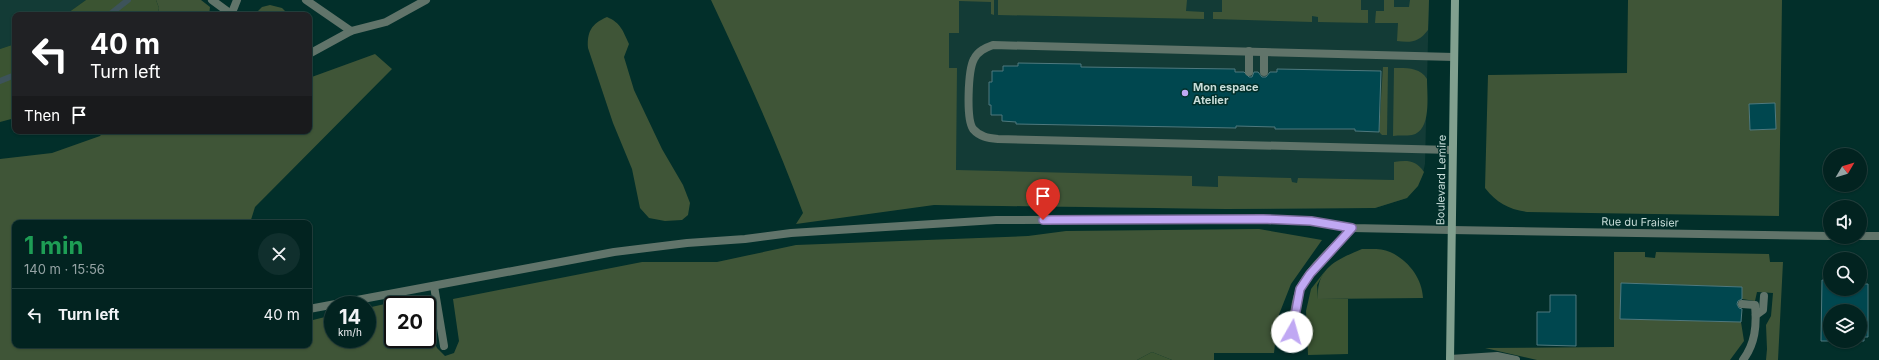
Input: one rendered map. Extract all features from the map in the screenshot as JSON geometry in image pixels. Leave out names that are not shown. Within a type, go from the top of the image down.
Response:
[{"type":"main road","name":"Boulevard Lemire","points":[[1450,359],[1450,230],[1455,0]]},
{"type":"street","points":[[212,0],[227,12]]},
{"type":"street","points":[[232,12],[237,0]]},
{"type":"street","points":[[306,0],[351,31]]},
{"type":"street","points":[[312,52],[351,31],[386,22],[426,0]]},
{"type":"street","points":[[1452,150],[998,139],[982,136],[973,129],[969,119],[971,66],[979,52],[993,45],[1454,57]]},
{"type":"street","points":[[1249,52],[1249,72]]},
{"type":"street","points":[[1264,52],[1264,72]]},
{"type":"street","name":"Rue du Fraisier","points":[[312,308],[614,252],[791,233],[996,220],[1263,219],[1311,221],[1352,228],[1823,236]]},
{"type":"street","points":[[1291,347],[1296,304],[1300,289],[1310,274],[1352,228]]},
{"type":"street","points":[[1867,236],[1879,236]]},
{"type":"street","points":[[434,286],[444,346]]},
{"type":"street","points":[[1756,315],[1763,310],[1764,296]]},
{"type":"street","points":[[1742,304],[1755,305],[1756,315],[1755,332],[1750,350],[1743,360]]},
{"type":"street","points":[[1450,359],[1497,356],[1516,360]]},
{"type":"shaded area","points":[[0,0],[86,0],[69,12],[12,12],[12,45],[0,49]]},
{"type":"shaded area","points":[[937,0],[1429,0],[1425,164],[1422,177],[1407,198],[1375,208],[1226,209],[933,205]]},
{"type":"green space","points":[[86,0],[156,0],[159,8],[158,12],[69,12]]},
{"type":"green space","points":[[156,0],[201,0],[210,7],[209,12],[158,12],[159,8]]},
{"type":"green space","points":[[711,0],[994,0],[994,15],[991,14],[991,2],[959,1],[959,33],[949,33],[949,68],[957,68],[956,170],[1192,176],[1192,186],[1218,187],[1218,176],[1291,178],[1292,182],[1297,183],[1298,178],[1394,180],[1394,162],[1403,161],[1418,165],[1424,172],[1418,186],[1407,198],[1375,208],[1226,209],[934,205],[796,224],[803,213],[759,105]]},
{"type":"green space","points":[[998,0],[1187,0],[1186,11],[1204,12],[1204,19],[998,15]]},
{"type":"green space","points":[[1222,0],[1361,0],[1361,10],[1368,10],[1368,23],[1318,22],[1318,17],[1312,16],[1312,22],[1213,19],[1213,12],[1222,12]]},
{"type":"green space","points":[[1384,0],[1394,0],[1394,7],[1409,7],[1410,0],[1429,0],[1428,30],[1425,34],[1414,41],[1397,41],[1398,23],[1375,23],[1376,11],[1384,11]]},
{"type":"green space","points":[[1628,0],[1782,0],[1779,216],[1527,212],[1514,209],[1503,204],[1494,198],[1485,188],[1488,75],[1627,73]],"holes":[[[1775,103],[1776,129],[1750,130],[1749,104]]]},
{"type":"green space","points":[[270,5],[282,8],[286,12],[257,12],[262,7]]},
{"type":"green space","points":[[607,17],[619,25],[629,44],[624,57],[634,90],[662,149],[683,185],[690,203],[688,215],[682,220],[665,221],[649,218],[640,208],[632,169],[613,123],[588,48],[588,37],[591,29]]},
{"type":"green space","points":[[12,45],[12,119],[0,122],[0,49]]},
{"type":"green space","points":[[375,54],[392,69],[255,207],[251,220],[12,220],[12,348],[312,348],[312,320],[324,317],[324,348],[376,348],[376,306],[384,304],[384,348],[436,348],[436,346],[445,356],[454,353],[459,341],[453,299],[642,262],[717,262],[796,245],[1028,236],[1066,231],[1259,229],[1322,240],[1291,284],[1278,317],[1274,353],[1214,353],[1214,360],[1172,360],[1152,352],[1137,360],[0,360],[0,159],[52,153],[100,136],[102,134],[312,134],[312,77]]},
{"type":"green space","points":[[1383,67],[1388,67],[1387,135],[1382,135],[1379,132]]},
{"type":"green space","points":[[1394,68],[1408,68],[1417,70],[1427,79],[1428,103],[1426,120],[1423,127],[1412,135],[1393,136]]},
{"type":"green space","points":[[1362,249],[1384,250],[1397,255],[1413,270],[1420,284],[1423,298],[1318,299],[1318,288],[1324,272],[1336,261]]},
{"type":"green space","points":[[1614,252],[1645,252],[1645,257],[1655,258],[1656,252],[1769,254],[1770,262],[1783,262],[1778,360],[1766,360],[1766,325],[1771,316],[1773,293],[1757,292],[1755,301],[1742,299],[1742,287],[1621,283],[1620,319],[1741,322],[1744,341],[1730,360],[1537,360],[1485,348],[1614,347]]},
{"type":"green space","points":[[1325,271],[1317,285],[1318,299],[1348,299],[1348,354],[1308,355],[1306,311],[1311,289]]},
{"type":"green space","points":[[1152,352],[1172,360],[1137,360]]},
{"type":"building","name":"Mon espace Atelier","points":[[1018,63],[1081,64],[1081,67],[1235,69],[1235,72],[1244,72],[1249,77],[1252,77],[1254,72],[1258,72],[1262,77],[1266,77],[1270,72],[1277,72],[1277,69],[1381,71],[1379,132],[1355,131],[1355,129],[1275,129],[1275,127],[1236,126],[1236,128],[1016,124],[1016,122],[1002,121],[1002,115],[991,115],[991,105],[989,105],[989,82],[992,82],[992,71],[1003,71],[1003,66],[1018,66]]},
{"type":"building","points":[[1775,103],[1776,129],[1750,130],[1749,104]]},
{"type":"building","points":[[1822,280],[1823,296],[1867,296],[1868,284],[1868,337],[1867,304],[1823,304],[1823,341],[1821,341]]},
{"type":"building","points":[[1621,283],[1742,287],[1742,299],[1738,301],[1737,304],[1739,308],[1742,309],[1741,322],[1620,319]]},
{"type":"building","points":[[1550,295],[1576,295],[1576,346],[1537,345],[1537,312],[1550,312]]},
{"type":"waterway","points":[[113,12],[128,0]]},
{"type":"waterway","points":[[0,81],[12,76]]},
{"type":"place","name":"Mon espace Atelier","points":[[1185,93]]},
{"type":"route","points":[[1043,220],[1263,219],[1311,221],[1352,228],[1310,274],[1300,289],[1292,332]]}]
